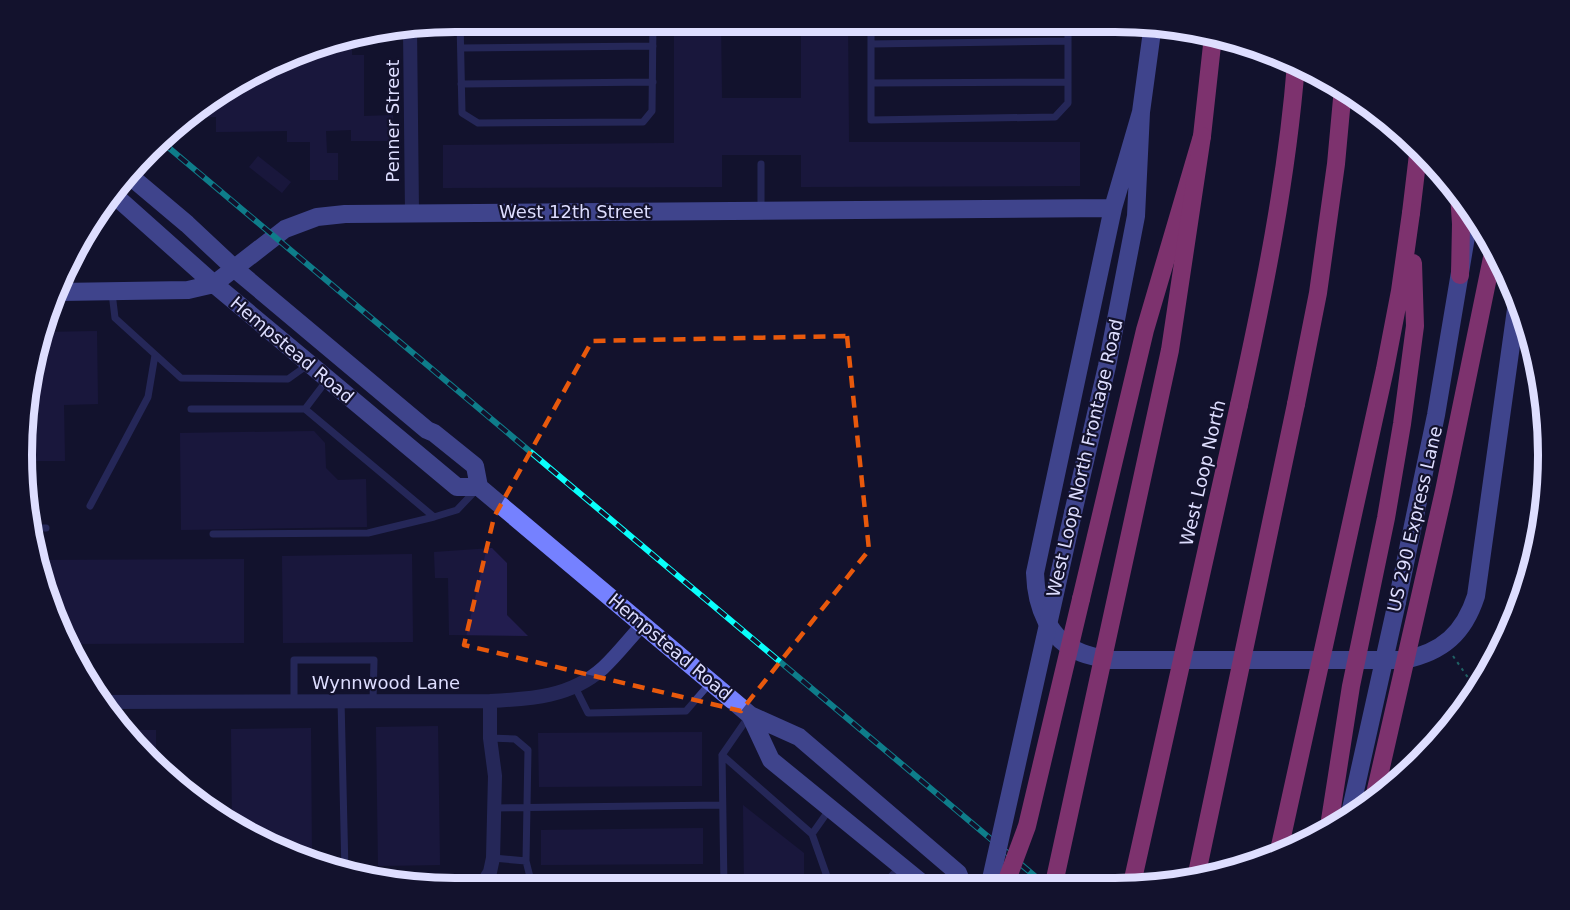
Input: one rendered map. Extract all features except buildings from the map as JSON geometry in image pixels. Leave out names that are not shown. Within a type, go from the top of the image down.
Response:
[{"type":"highway","points":[[1055,878],[1170,350],[1202,136],[1212,43]]},
{"type":"highway","name":"West Loop North","points":[[1133,878],[1261,308],[1277,219],[1295,72]]},
{"type":"highway","points":[[1198,870],[1318,292],[1336,164],[1342,98]]},
{"type":"highway","points":[[1008,878],[1027,826],[1145,330],[1202,136]]},
{"type":"highway","points":[[1280,845],[1385,369],[1400,291],[1417,160]]},
{"type":"highway","points":[[1460,209],[1460,275]]},
{"type":"highway","points":[[1330,820],[1351,686],[1386,518],[1415,326],[1411,213]]},
{"type":"highway","name":"US 290 Express Lane","points":[[1376,788],[1449,468],[1491,261]]},
{"type":"main road","name":"West Loop North Frontage Road","points":[[991,878],[1107,366],[1136,216],[1141,112],[1153,33]]},
{"type":"main road","points":[[1141,112],[1113,208],[1035,573],[1039,605],[1047,623],[1056,636],[1080,653],[1109,660],[1404,660],[1425,655],[1449,641],[1470,612],[1476,596],[1515,316]]},
{"type":"main road","name":"Hempstead Road","points":[[134,179],[203,238],[235,269],[427,430],[475,466],[479,487],[750,715],[799,737],[958,873],[960,878]]},
{"type":"main road","name":"Hempstead Road","points":[[118,198],[214,284],[457,487],[479,487]]},
{"type":"main road","name":"West 12th Street","points":[[65,292],[188,290],[214,284],[285,229],[317,217],[345,214],[1113,208]]},
{"type":"main road","points":[[1352,806],[1436,415],[1469,222]]},
{"type":"main road","name":"Hempstead Road","points":[[750,715],[771,760],[916,878]]},
{"type":"street","name":"Penner Street","points":[[410,34],[412,213]]},
{"type":"street","name":"Wynnwood Lane","points":[[111,702],[533,699],[575,687],[602,669],[643,624]]},
{"type":"street","points":[[487,878],[493,858],[495,808],[495,777],[489,738],[490,701]]},
{"type":"lane","points":[[460,32],[462,113],[478,123],[643,122],[652,111],[653,32]]},
{"type":"lane","points":[[871,32],[871,120],[1055,117],[1068,103],[1068,32]]},
{"type":"lane","points":[[871,44],[1068,41]]},
{"type":"lane","points":[[461,48],[653,46]]},
{"type":"lane","points":[[461,84],[653,82]]},
{"type":"lane","points":[[871,83],[1068,82]]},
{"type":"lane","points":[[760,164],[761,212]]},
{"type":"lane","points":[[112,290],[115,318],[181,378],[288,379],[309,364]]},
{"type":"lane","points":[[90,506],[148,397],[155,355]]},
{"type":"lane","points":[[305,410],[328,380]]},
{"type":"lane","points":[[191,410],[305,410],[434,517]]},
{"type":"lane","points":[[213,534],[368,533],[457,510],[479,487]]},
{"type":"lane","points":[[38,528],[46,528]]},
{"type":"lane","points":[[294,701],[294,660],[374,660],[373,700]]},
{"type":"lane","points":[[575,687],[588,713],[686,711],[712,681]]},
{"type":"lane","points":[[341,700],[345,864]]},
{"type":"lane","points":[[724,878],[722,755],[750,715]]},
{"type":"lane","points":[[489,738],[515,739],[528,750],[526,861],[530,878]]},
{"type":"lane","points":[[722,755],[812,834],[828,878]]},
{"type":"lane","points":[[495,808],[722,805]]},
{"type":"lane","points":[[812,834],[831,808]]},
{"type":"lane","points":[[493,858],[526,861]]},
{"type":"lane","points":[[892,878],[901,866]]},
{"type":"path","points":[[1453,656],[1472,683]]},
{"type":"highlighted area","points":[[847,336],[869,550],[741,711],[464,645],[494,517],[592,341]]},
{"type":"railway","points":[[167,146],[1037,878]]}]
